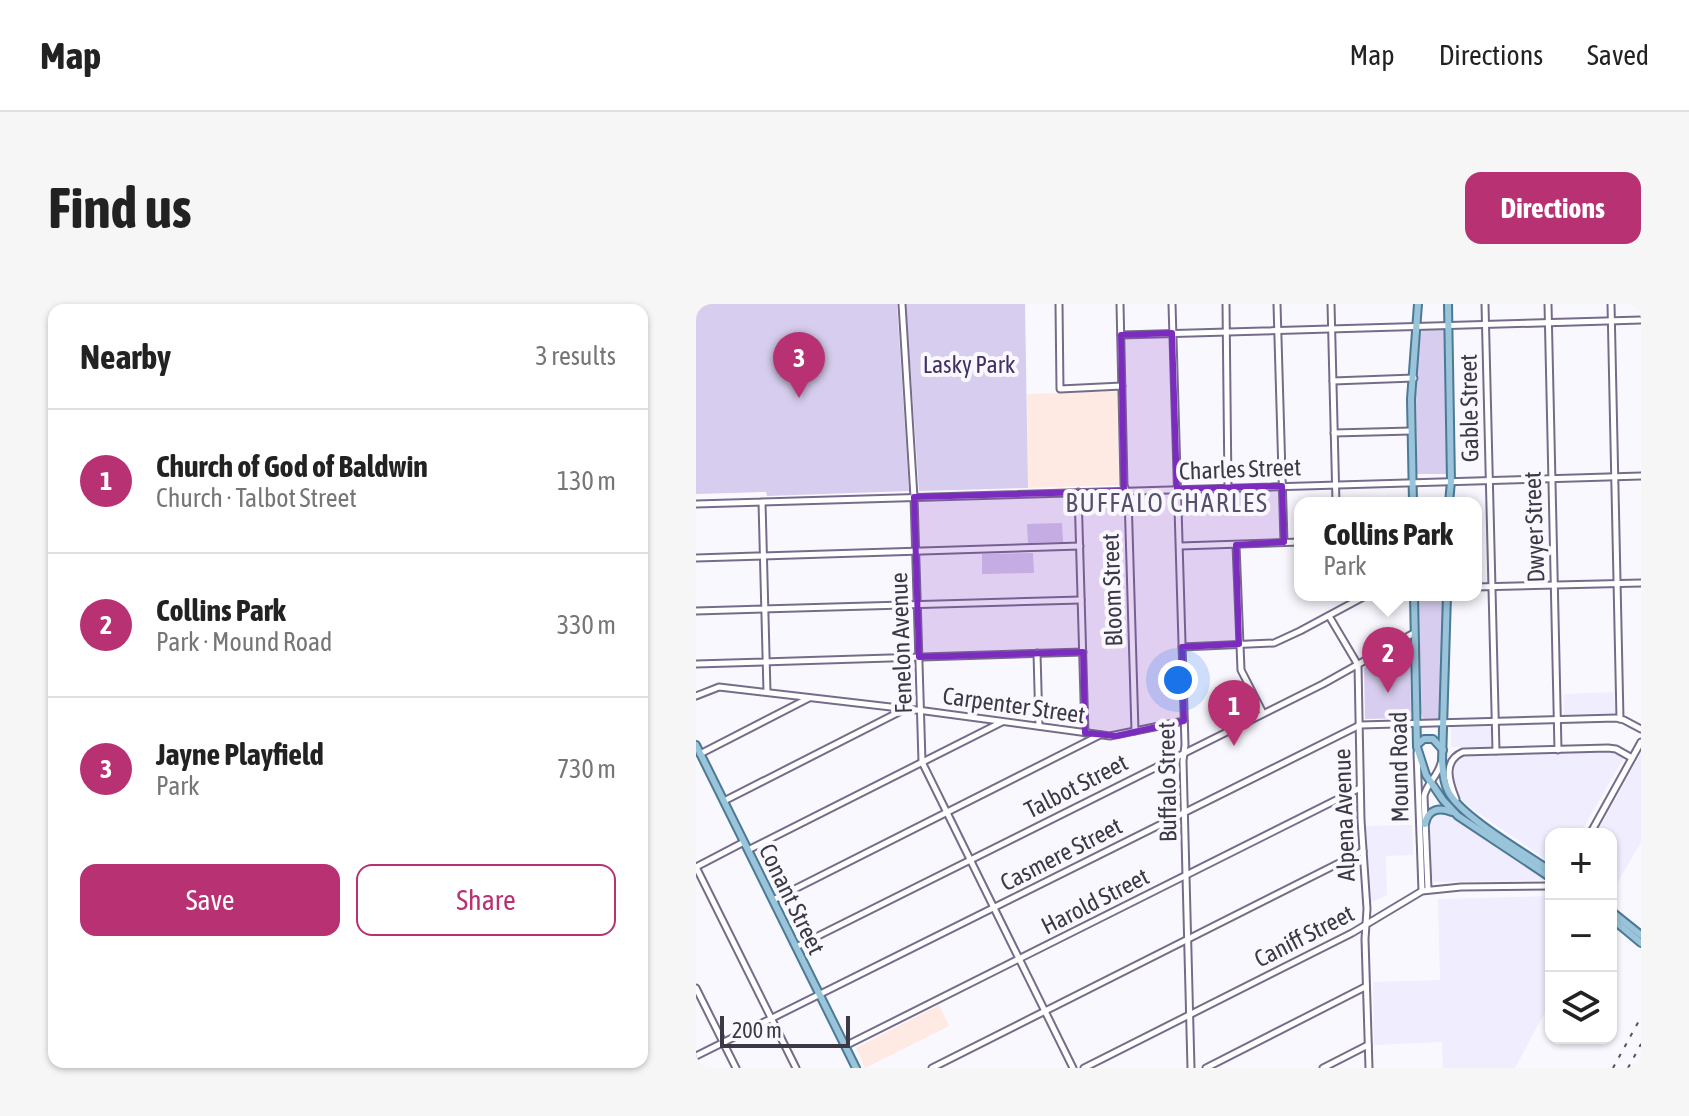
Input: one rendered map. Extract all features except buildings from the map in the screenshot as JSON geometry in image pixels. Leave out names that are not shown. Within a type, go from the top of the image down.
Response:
[{"type":"main road","points":[[1413,497],[1411,399],[1418,304]]},
{"type":"main road","points":[[1448,304],[1450,497]]},
{"type":"main road","name":"Mound Road","points":[[1414,601],[1417,747]]},
{"type":"main road","name":"Mound Road","points":[[1442,761],[1447,601]]},
{"type":"main road","points":[[1443,750],[1437,742],[1427,738],[1420,741],[1417,747],[1421,763],[1443,800],[1545,872]]},
{"type":"main road","name":"Conant Street","points":[[696,745],[856,1068]]},
{"type":"main road","points":[[1442,761],[1443,777],[1460,813]]},
{"type":"main road","points":[[1425,824],[1428,815],[1437,809],[1460,813]]},
{"type":"main road","points":[[1540,867],[1545,869]]},
{"type":"main road","points":[[1617,916],[1641,935]]},
{"type":"main road","points":[[1617,923],[1641,943]]},
{"type":"street","name":"Fenelon Avenue","points":[[902,304],[914,497],[922,762],[1073,1068]]},
{"type":"street","points":[[1059,304],[1060,389],[1122,386]]},
{"type":"street","name":"Bloom Street","points":[[1120,304],[1135,731]]},
{"type":"street","name":"Buffalo Street","points":[[1172,304],[1191,1068]]},
{"type":"street","points":[[1226,304],[1228,488]]},
{"type":"street","points":[[1277,304],[1284,542]]},
{"type":"street","points":[[1331,304],[1336,497]]},
{"type":"street","name":"Gable Street","points":[[1485,304],[1496,751]]},
{"type":"street","name":"Dwyer Street","points":[[1548,304],[1558,750]]},
{"type":"street","points":[[1611,304],[1620,719]]},
{"type":"street","points":[[1121,335],[1641,320]]},
{"type":"street","points":[[1333,381],[1414,378]]},
{"type":"street","points":[[1334,433],[1411,431]]},
{"type":"street","name":"Charles Street","points":[[696,504],[1641,476]]},
{"type":"street","points":[[1078,492],[1085,733]]},
{"type":"street","points":[[762,502],[767,691]]},
{"type":"street","points":[[1180,546],[1294,542]]},
{"type":"street","points":[[1236,545],[1241,670],[1263,713]]},
{"type":"street","points":[[696,558],[1080,546]]},
{"type":"street","points":[[1482,587],[1641,583]]},
{"type":"street","points":[[696,611],[1081,600]]},
{"type":"street","points":[[1182,647],[1274,643],[1356,601]]},
{"type":"street","name":"Alpena Avenue","points":[[1329,616],[1358,665],[1369,1068]]},
{"type":"street","name":"Talbot Street","points":[[796,947],[1358,665],[1414,633]]},
{"type":"street","points":[[696,664],[1083,652]]},
{"type":"street","points":[[1037,653],[1039,726]]},
{"type":"street","name":"Carpenter Street","points":[[696,696],[717,687],[767,691],[1110,736],[1184,721]]},
{"type":"street","points":[[700,754],[810,698]]},
{"type":"street","points":[[724,801],[906,709]]},
{"type":"street","name":"Casmere Street","points":[[696,1056],[1360,725],[1620,719],[1641,729]]},
{"type":"street","points":[[796,1068],[696,867],[1003,722]]},
{"type":"street","points":[[773,900],[1100,735]]},
{"type":"street","points":[[1593,828],[1641,742]]},
{"type":"street","name":"Mound Road","points":[[1417,747],[1425,890]]},
{"type":"street","points":[[1460,813],[1448,771],[1451,761],[1463,752],[1612,748],[1632,758]]},
{"type":"street","name":"Mound Road","points":[[1425,890],[1424,796],[1442,761]]},
{"type":"street","name":"Harold Street","points":[[845,1046],[1360,788]]},
{"type":"street","points":[[932,1068],[1363,851]]},
{"type":"street","name":"Caniff Street","points":[[1084,1068],[1365,925],[1425,890],[1545,886]]},
{"type":"street","points":[[1206,1068],[1365,987]]},
{"type":"street","points":[[696,988],[736,1068]]},
{"type":"street","points":[[1323,1068],[1368,1045]]},
{"type":"highlighted area","points":[[1172,333],[1177,489],[1282,486],[1284,542],[1236,545],[1239,644],[1182,647],[1184,721],[1116,736],[1085,733],[1083,652],[919,657],[914,497],[1124,491],[1121,335]]},
{"type":"shaded area","points":[[1117,391],[1119,485],[1028,488],[1027,394]]},
{"type":"shaded area","points":[[1614,692],[1615,713],[1564,714],[1564,694]]},
{"type":"shaded area","points":[[1451,727],[1491,727],[1491,747],[1451,747]]},
{"type":"shaded area","points":[[1613,751],[1624,757],[1583,828],[1545,828],[1545,859],[1468,806],[1457,794],[1450,769],[1452,762],[1460,755]]},
{"type":"shaded area","points":[[1641,753],[1641,842],[1617,884],[1617,828],[1599,828]]},
{"type":"shaded area","points":[[1440,812],[1451,814],[1545,880],[1434,882],[1430,875],[1430,823],[1433,816]]},
{"type":"shaded area","points":[[1412,825],[1413,855],[1386,856],[1387,895],[1368,904],[1365,826]]},
{"type":"shaded area","points":[[1545,896],[1545,1012],[1515,1068],[1443,1068],[1442,1042],[1374,1045],[1373,982],[1440,980],[1438,899]]},
{"type":"shaded area","points":[[939,1005],[949,1026],[865,1068],[856,1048]]},
{"type":"green space","points":[[696,304],[897,304],[909,491],[767,496],[766,492],[696,494]]},
{"type":"green space","name":"Lasky Park","points":[[906,304],[1025,304],[1028,488],[919,491]]},
{"type":"green space","points":[[1445,329],[1449,474],[1417,474],[1416,394],[1420,335],[1422,330]]},
{"type":"green space","points":[[1062,523],[1063,542],[1028,543],[1027,524]]},
{"type":"green space","points":[[1033,553],[1034,573],[982,574],[982,554]]},
{"type":"green space","points":[[1419,601],[1444,601],[1442,718],[1423,719],[1420,709]]},
{"type":"green space","points":[[1410,643],[1411,718],[1365,719],[1364,668]]},
{"type":"railway","points":[[1613,1068],[1641,1017]]},
{"type":"railway","points":[[1628,1068],[1641,1044]]},
{"type":"place","name":"Jayne Playfield","points":[[799,398]]},
{"type":"place","name":"Collins Park","points":[[1388,693]]},
{"type":"place","name":"Church of God of Baldwin","points":[[1234,746]]},
{"type":"district","name":"BUFFALO CHARLES","points":[[1167,503]]}]
